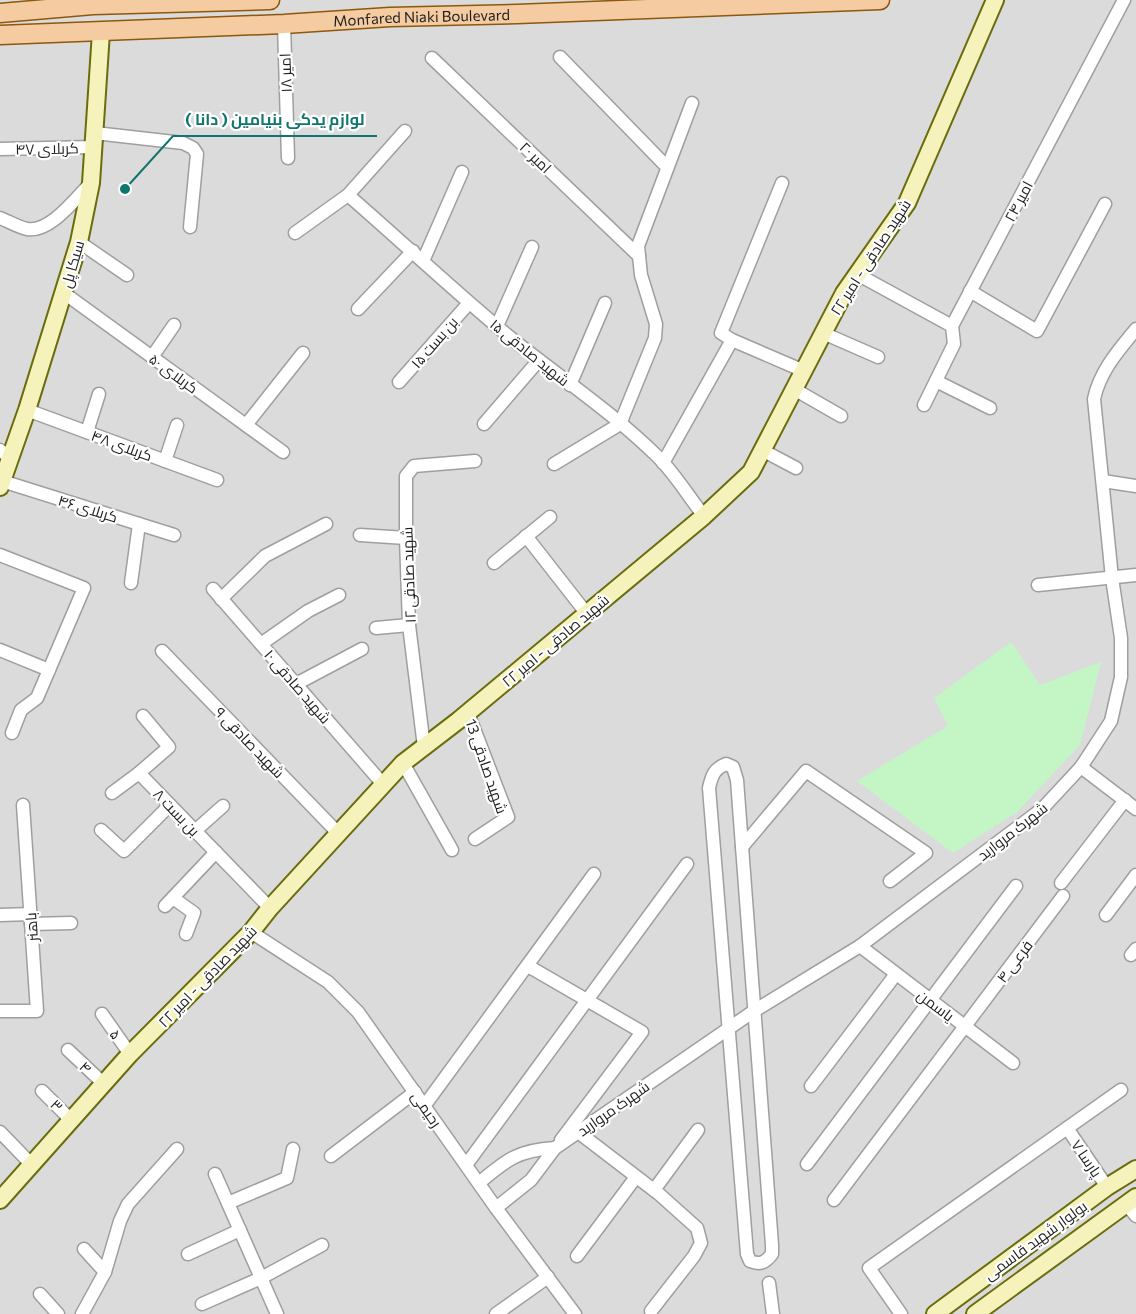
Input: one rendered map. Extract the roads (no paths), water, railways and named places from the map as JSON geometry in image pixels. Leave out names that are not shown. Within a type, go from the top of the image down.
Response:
[{"type":"main road","points":[[9,9],[94,3],[270,0]]},
{"type":"main road","name":"Monfared Niaki Boulevard","points":[[0,35],[284,24],[390,8],[517,14],[880,0]]},
{"type":"street","name":"شهید صادقی - امیر ۲۲","points":[[0,1200],[130,1054],[251,932],[382,783],[403,763],[468,713],[704,516],[751,472],[844,293],[907,203],[995,0]]},
{"type":"street","name":"امیر ۲۴","points":[[924,405],[954,344],[952,326],[1124,0]]},
{"type":"street","name":"امیر ۱۸","points":[[284,24],[288,158]]},
{"type":"street","name":"سیکا پل","points":[[1,484],[5,454],[27,410],[79,243],[91,183],[101,32]]},
{"type":"street","name":"امیر ۲۰","points":[[432,57],[639,256]]},
{"type":"street","points":[[560,57],[668,167]]},
{"type":"street","points":[[554,464],[620,424],[656,338],[656,324],[641,275],[638,246],[692,102]]},
{"type":"street","points":[[295,233],[348,195],[405,131]]},
{"type":"street","name":"کربلای ۴۷","points":[[0,149],[94,140],[183,143],[193,148],[197,154],[190,227]]},
{"type":"street","points":[[423,261],[462,172]]},
{"type":"street","points":[[0,218],[26,229],[40,229],[49,224],[91,183]]},
{"type":"street","points":[[782,183],[721,333],[804,371]]},
{"type":"street","name":"شهید صادقی ۱۵","points":[[348,195],[496,326],[620,424],[663,463],[704,516]]},
{"type":"street","points":[[970,291],[1037,331],[1105,204]]},
{"type":"street","points":[[79,243],[127,275]]},
{"type":"street","points":[[496,326],[532,247]]},
{"type":"street","points":[[358,309],[412,251]]},
{"type":"street","points":[[857,274],[952,326]]},
{"type":"street","name":"کربلای ۵۰","points":[[64,293],[283,452]]},
{"type":"street","name":"بن بست ۱۵","points":[[399,382],[469,303]]},
{"type":"street","points":[[570,385],[605,303]]},
{"type":"street","points":[[152,357],[174,325]]},
{"type":"street","name":"شهرک مروارید","points":[[496,1208],[531,1180],[555,1148],[754,1011],[860,946],[1042,809],[1081,767],[1111,721],[1122,677],[1121,638],[1112,578],[1094,399],[1097,384],[1111,359],[1136,329]]},
{"type":"street","points":[[823,333],[878,357]]},
{"type":"street","points":[[663,463],[732,340]]},
{"type":"street","points":[[246,425],[303,353]]},
{"type":"street","points":[[484,424],[539,360]]},
{"type":"street","points":[[936,381],[990,408]]},
{"type":"street","points":[[794,389],[841,416]]},
{"type":"street","points":[[87,432],[99,394]]},
{"type":"street","name":"کربلای ۴۸","points":[[27,410],[217,480]]},
{"type":"street","points":[[165,461],[177,425]]},
{"type":"street","points":[[762,450],[796,468]]},
{"type":"street","name":"شهید صادقی ۱۲","points":[[423,747],[409,625],[405,538],[406,476],[414,466],[475,461]]},
{"type":"street","points":[[1102,481],[1136,486]]},
{"type":"street","name":"کربلای ۴۶","points":[[1,484],[174,535]]},
{"type":"street","points":[[494,563],[550,517]]},
{"type":"street","points":[[131,583],[139,524]]},
{"type":"street","name":"شهید صادقی ۱۰","points":[[326,524],[265,556],[217,594],[382,783]]},
{"type":"street","points":[[360,536],[405,538]]},
{"type":"street","points":[[526,536],[587,614]]},
{"type":"street","points":[[0,555],[84,588],[37,698],[21,710],[12,733]]},
{"type":"street","points":[[1038,585],[1136,575]]},
{"type":"street","points":[[261,644],[308,611],[339,595]]},
{"type":"street","points":[[376,628],[409,625]]},
{"type":"street","points":[[296,684],[362,649]]},
{"type":"street","points":[[0,650],[49,669]]},
{"type":"street","name":"شهید صادقی ۹","points":[[162,651],[338,833]]},
{"type":"street","name":"شهید صادقی 13","points":[[468,713],[508,817],[475,839]]},
{"type":"street","points":[[112,793],[140,773],[169,747],[143,716]]},
{"type":"street","points":[[403,763],[452,850]]},
{"type":"street","points":[[726,764],[733,767],[737,780],[754,1011],[772,1254],[765,1262],[758,1264],[750,1261],[747,1254],[709,788],[712,774],[726,764]]},
{"type":"street","points":[[1081,767],[1133,806]]},
{"type":"street","points":[[742,847],[806,771],[926,853],[890,881]]},
{"type":"street","name":"بن بست ۸","points":[[140,773],[270,908]]},
{"type":"street","name":"باهنر","points":[[0,1011],[37,1011],[23,805]]},
{"type":"street","points":[[101,830],[124,850],[170,805]]},
{"type":"street","points":[[195,831],[223,806]]},
{"type":"street","name":"فرعی ۴","points":[[834,1200],[965,1026],[1062,890],[1133,806]]},
{"type":"street","points":[[186,934],[194,913],[169,902],[216,852]]},
{"type":"street","points":[[466,1165],[687,864]]},
{"type":"street","points":[[425,1106],[594,874]]},
{"type":"street","points":[[1106,915],[1136,875]]},
{"type":"street","points":[[807,1164],[1016,886]]},
{"type":"street","points":[[0,915],[71,923]]},
{"type":"street","name":"رحیمی","points":[[251,932],[328,982],[358,1012],[496,1208],[575,1314]]},
{"type":"street","name":"یاسمن","points":[[860,946],[1013,1063]]},
{"type":"street","points":[[528,966],[642,1032],[555,1148]]},
{"type":"street","points":[[811,1086],[896,974]]},
{"type":"street","name":"۵","points":[[102,1014],[130,1054]]},
{"type":"street","name":"۴","points":[[68,1050],[104,1084]]},
{"type":"street","points":[[901,1314],[869,1268],[1121,1090]]},
{"type":"street","name":"۳","points":[[42,1091],[71,1120]]},
{"type":"street","points":[[331,1156],[415,1092]]},
{"type":"street","name":"پارسا ۷","points":[[1067,1128],[1107,1187]]},
{"type":"street","points":[[654,1190],[698,1130]]},
{"type":"street","points":[[0,1132],[31,1164]]},
{"type":"street","points":[[578,1132],[654,1190],[697,1228],[701,1243],[694,1256],[651,1311]]},
{"type":"street","name":"شهرک مروارید","points":[[479,1183],[497,1167],[518,1154],[535,1149],[555,1148]]},
{"type":"street","points":[[82,1314],[105,1272],[120,1221],[128,1204],[177,1149]]},
{"type":"street","points":[[228,1203],[287,1178],[293,1149]]},
{"type":"street","name":"بولوار شهید قاسمی","points":[[935,1314],[1107,1187],[1136,1169]]},
{"type":"street","points":[[215,1174],[277,1314]]},
{"type":"street","points":[[577,1256],[636,1177]]},
{"type":"street","name":"بولوار شهید قاسمی","points":[[975,1314],[1133,1206]]},
{"type":"street","points":[[188,1254],[240,1230]]},
{"type":"street","points":[[202,1304],[261,1278],[322,1245]]},
{"type":"street","points":[[84,1249],[105,1272]]},
{"type":"street","points":[[496,1314],[548,1277]]},
{"type":"street","points":[[769,1283],[773,1314]]},
{"type":"street","points":[[40,1294],[58,1314]]},
{"type":"place","name":"لوازم یدکی بنیامین ( دانا )","points":[[125,189]]}]
